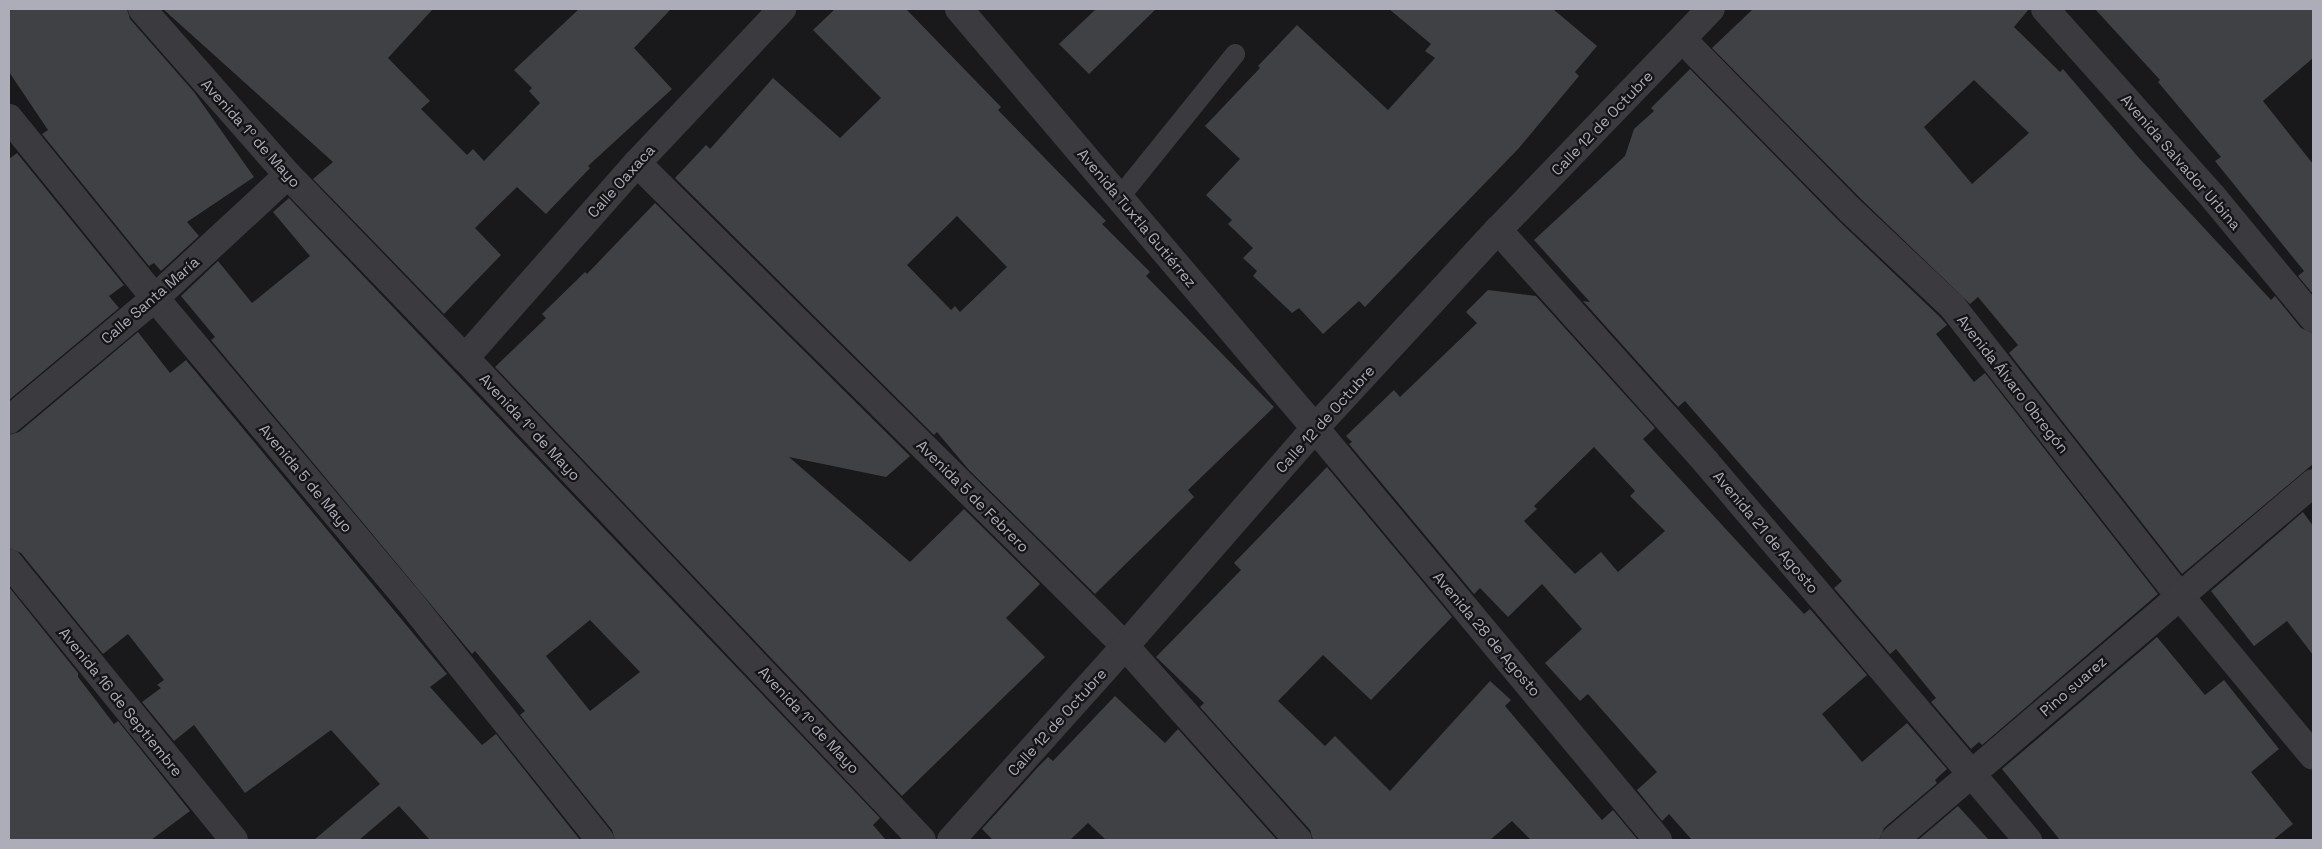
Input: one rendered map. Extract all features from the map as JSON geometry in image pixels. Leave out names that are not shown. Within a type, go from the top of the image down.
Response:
[{"type":"street","name":"Avenida 1º de Mayo","points":[[142,9],[288,175],[922,840]]},
{"type":"street","name":"Calle Oaxaca","points":[[464,358],[637,163],[782,9]]},
{"type":"street","name":"Avenida Tuxtla Gutiérrez","points":[[959,9],[1315,428]]},
{"type":"street","name":"Calle 12 de Octubre","points":[[951,840],[1125,646],[1315,428],[1498,230],[1711,9]]},
{"type":"street","name":"Avenida Salvador Urbina","points":[[2045,9],[2213,197],[2313,318]]},
{"type":"street","name":"Avenida Álvaro Obregón","points":[[1683,40],[1850,210],[1952,306],[2179,595],[2313,756]]},
{"type":"street","name":"Avenida 5 de Mayo","points":[[9,118],[155,298],[407,598],[600,840]]},
{"type":"street","name":"Avenida 5 de Febrero","points":[[637,163],[1125,646],[1298,840]]},
{"type":"street","name":"Calle Santa María","points":[[9,420],[155,298],[288,175]]},
{"type":"street","name":"Avenida 21 de Agosto","points":[[1498,230],[1706,462],[2028,840]]},
{"type":"street","name":"Avenida 28 de Agosto","points":[[1315,428],[1658,840]]},
{"type":"street","name":"Pino suarez","points":[[1894,840],[2313,482]]},
{"type":"street","name":"Avenida 16 de Septiembre","points":[[9,563],[234,840]]},
{"type":"lane","points":[[1119,198],[1235,54]]},
{"type":"building","points":[[9,9],[127,9],[130,19],[194,92],[254,177],[187,222],[199,236],[161,271],[154,263],[149,266],[42,134],[48,130],[9,72]]},
{"type":"building","points":[[163,9],[433,9],[388,58],[430,101],[421,109],[467,155],[473,149],[484,161],[540,103],[529,91],[532,88],[514,70],[579,9],[671,9],[634,48],[672,89],[588,166],[590,168],[546,214],[517,187],[475,228],[501,255],[444,314],[313,179],[333,162]]},
{"type":"building","points":[[835,9],[906,9],[1001,107],[998,110],[1106,221],[1102,224],[1150,272],[1146,276],[1274,407],[1188,490],[1194,497],[1095,594],[969,470],[937,432],[934,435],[675,178],[706,145],[710,149],[773,78],[840,138],[881,98],[813,30]],"holes":[[[957,216],[1007,267],[960,312],[955,306],[951,310],[907,265]]]},
{"type":"building","points":[[1096,9],[1156,9],[1089,74],[1059,44]]},
{"type":"building","points":[[1389,9],[1553,9],[1597,46],[1575,72],[1579,76],[1519,148],[1365,307],[1359,301],[1323,334],[1299,308],[1292,313],[1253,276],[1257,271],[1243,258],[1253,248],[1228,224],[1232,220],[1206,195],[1240,159],[1205,126],[1260,68],[1258,66],[1297,25],[1388,110],[1435,58],[1425,51],[1431,44]]},
{"type":"building","points":[[1753,9],[2029,9],[2014,27],[2060,72],[2063,69],[2139,158],[2271,300],[2275,296],[2301,328],[2313,333],[2313,464],[2182,574],[2009,353],[2018,345],[1978,297],[1970,304],[1861,199],[1712,48]],"holes":[[[1974,80],[2029,133],[1972,184],[1924,127]]]},
{"type":"building","points":[[2095,9],[2313,9],[2313,58],[2263,101],[2313,164],[2313,294],[2298,276],[2304,271],[2215,161],[2221,157],[2158,82],[2160,80]]},
{"type":"building","points":[[1690,69],[1839,221],[1940,317],[1947,325],[1936,334],[1974,382],[1985,373],[2158,594],[1982,745],[1979,742],[1971,749],[1931,702],[1936,698],[1896,649],[1890,654],[1834,588],[1842,581],[1685,401],[1678,407],[1583,301],[1590,302],[1534,240],[1625,156],[1634,129],[1654,111],[1651,108]]},
{"type":"building","points":[[17,153],[124,285],[109,296],[119,308],[9,400],[9,159]]},
{"type":"building","points":[[289,198],[880,818],[873,825],[886,840],[615,840],[612,830],[520,715],[525,711],[475,651],[472,654],[211,340],[215,337],[181,296],[218,261],[252,303],[310,256],[273,212]],"holes":[[[590,620],[640,672],[590,711],[546,656]]]},
{"type":"building","points":[[655,203],[910,456],[886,477],[789,457],[910,562],[964,509],[1040,584],[1006,618],[1045,657],[902,796],[495,367],[546,318],[542,314],[585,272],[587,274]]},
{"type":"building","points":[[1488,290],[1536,296],[1655,428],[1643,439],[1804,614],[1810,609],[1867,675],[1822,714],[1862,762],[1907,723],[1947,769],[1935,780],[1937,783],[1884,828],[1879,840],[1692,840],[1669,814],[1662,821],[1637,790],[1657,772],[1588,694],[1580,701],[1545,663],[1582,629],[1542,584],[1508,617],[1480,588],[1474,594],[1349,444],[1352,442],[1346,436],[1394,390],[1400,397],[1477,323],[1466,312]],"holes":[[[1594,447],[1635,491],[1630,496],[1665,531],[1618,572],[1601,552],[1575,574],[1524,521],[1537,509],[1534,506]]]},
{"type":"building","points":[[138,332],[170,373],[186,360],[447,674],[430,687],[482,745],[496,734],[580,840],[430,840],[399,806],[359,840],[314,840],[380,784],[331,730],[245,793],[194,725],[174,741],[142,702],[161,688],[157,685],[164,680],[128,634],[103,654],[21,553],[9,548],[9,435],[19,432]]},
{"type":"building","points":[[1327,467],[1452,617],[1371,700],[1323,655],[1278,701],[1325,746],[1335,736],[1390,791],[1490,681],[1511,700],[1505,706],[1602,820],[1613,810],[1638,840],[1531,840],[1512,821],[1490,840],[1313,840],[1310,830],[1200,707],[1204,703],[1156,657],[1241,570],[1234,563]]},
{"type":"building","points":[[2303,512],[2313,526],[2313,655],[2287,621],[2254,646],[2211,591]]},
{"type":"building","points":[[9,587],[78,673],[78,677],[114,724],[118,721],[190,811],[151,840],[9,840]]},
{"type":"building","points":[[2157,637],[2205,695],[2224,680],[2279,749],[2251,772],[2293,824],[2273,840],[2060,840],[2002,769]]},
{"type":"building","points":[[1115,696],[1165,743],[1178,729],[1277,840],[1106,840],[1088,823],[1070,840],[993,840],[982,829],[1048,757],[1053,761]]},
{"type":"building","points":[[1958,806],[1989,840],[1918,840]]}]
